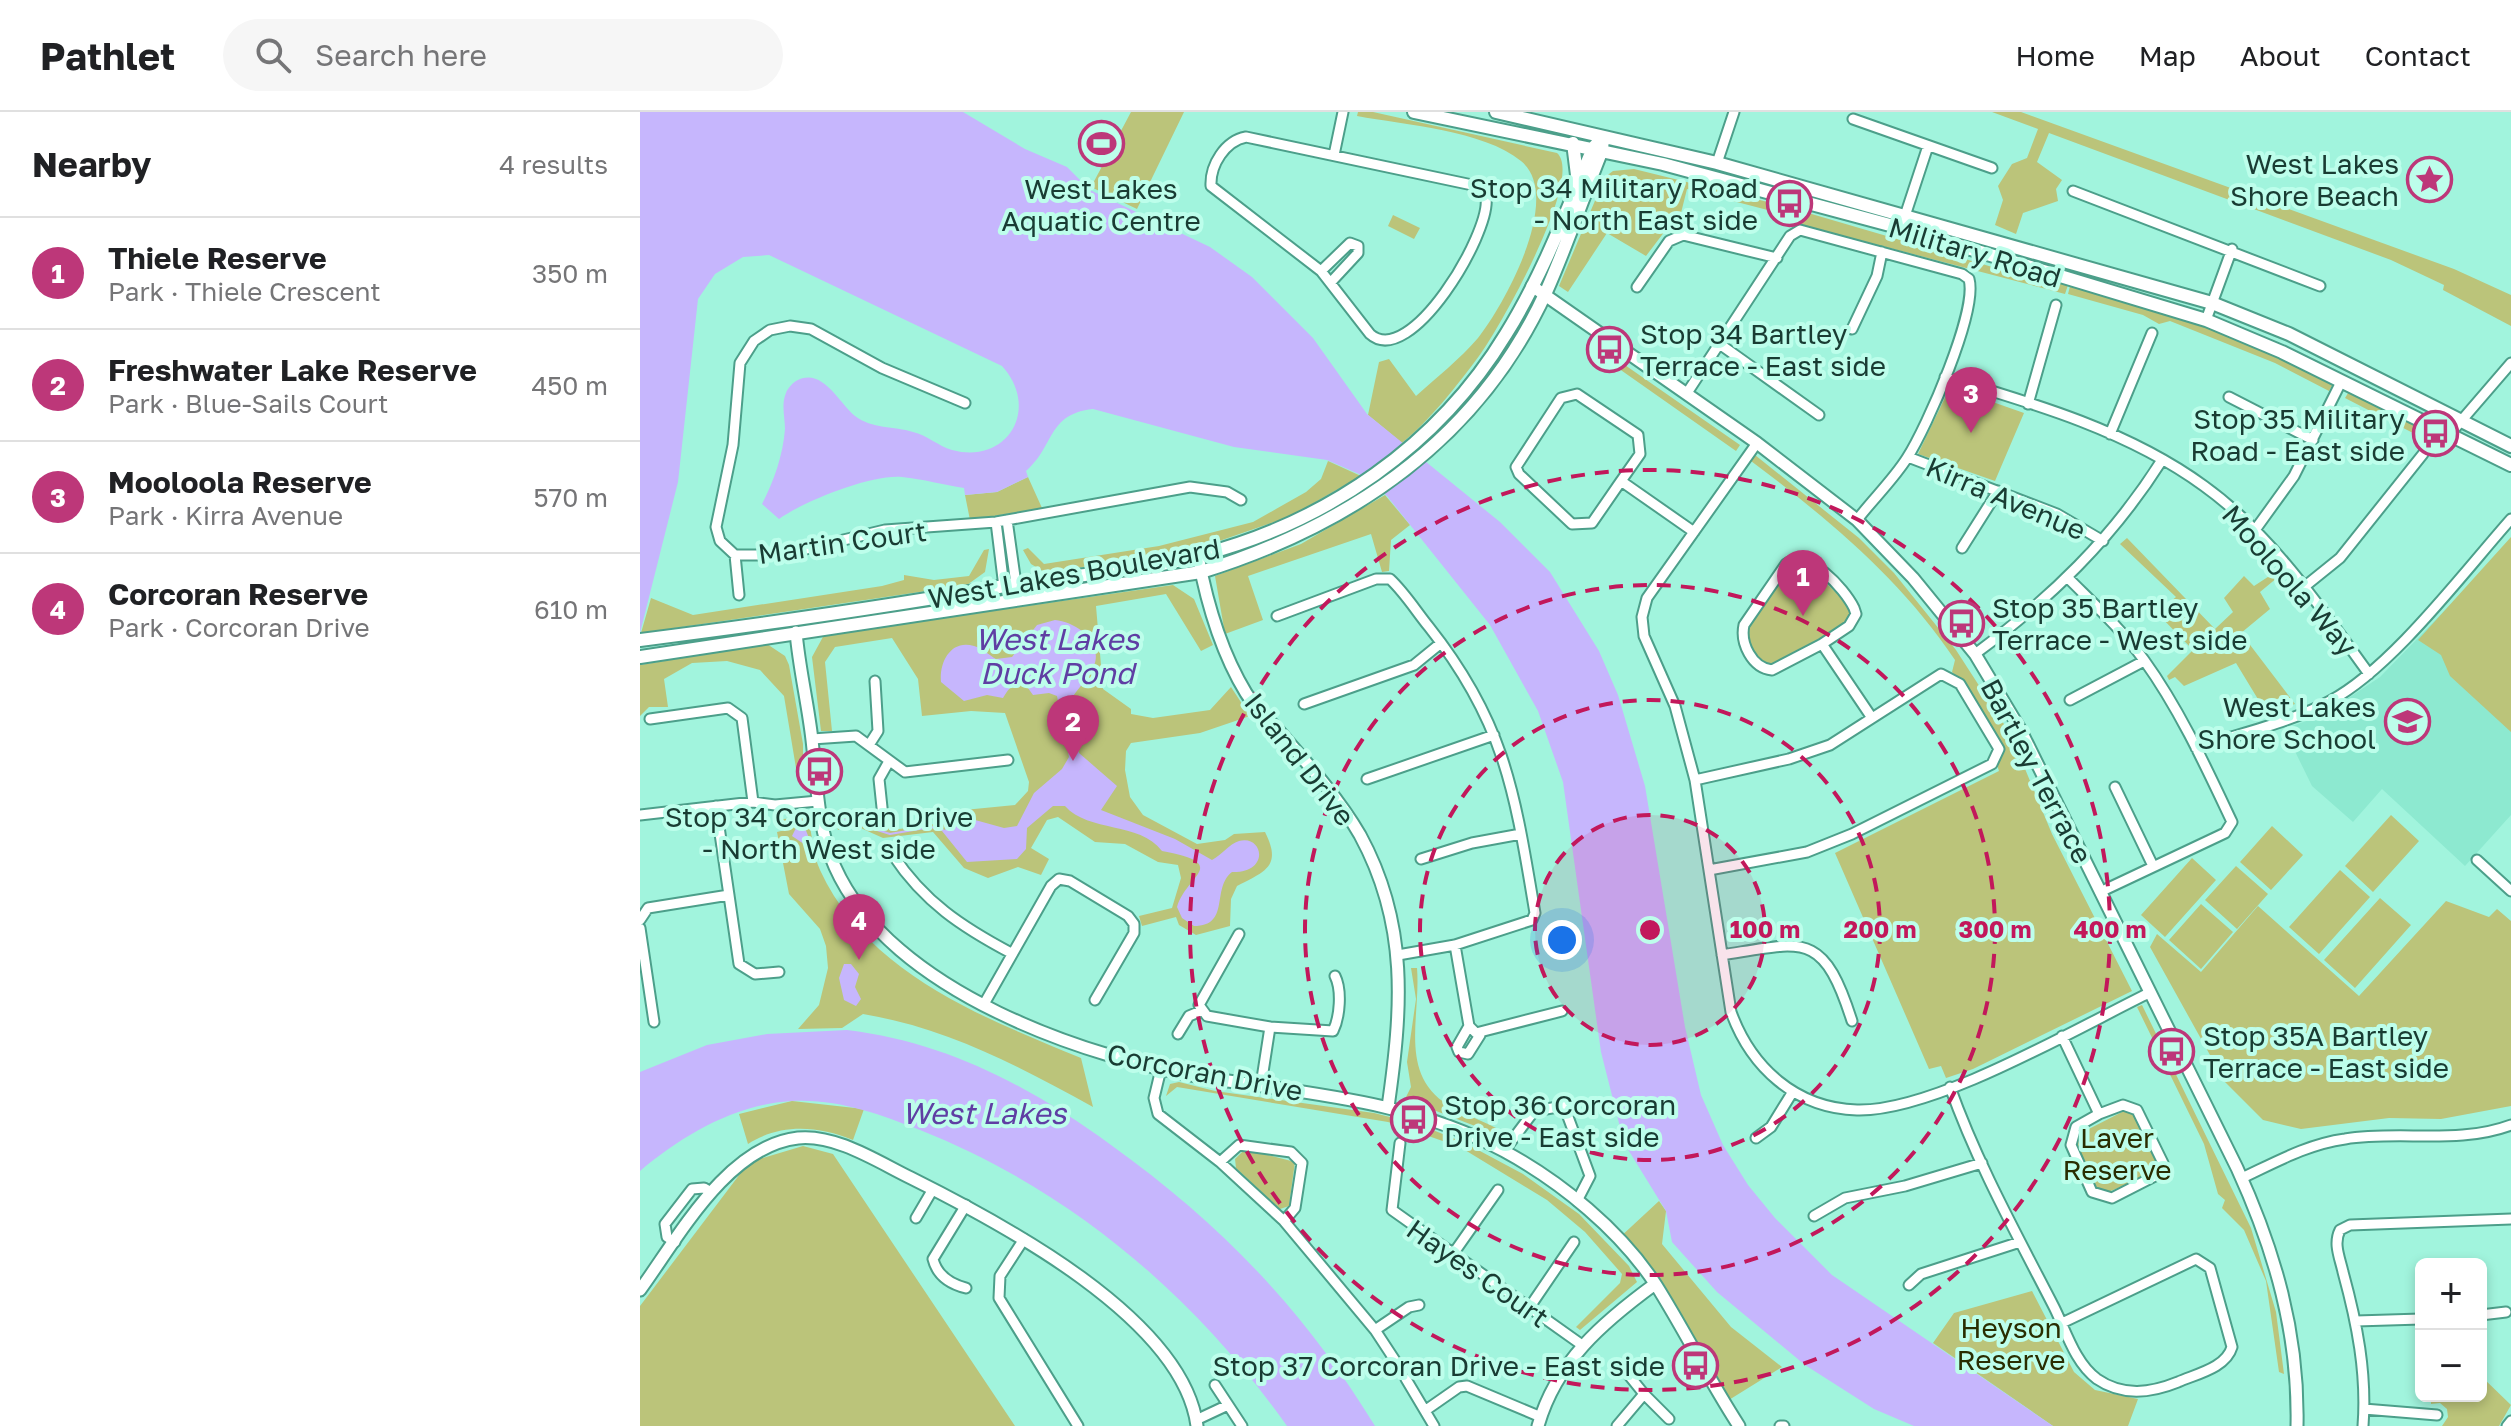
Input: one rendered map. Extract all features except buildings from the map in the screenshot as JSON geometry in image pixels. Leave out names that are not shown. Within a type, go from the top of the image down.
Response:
[{"type":"main road","name":"Military Road","points":[[1414,112],[1573,143],[1717,163],[1903,222],[2206,320],[2282,352],[2511,465]]},
{"type":"main road","name":"Military Road","points":[[1499,112],[1633,158],[1903,222],[2212,303],[2289,334],[2511,446]]},
{"type":"main road","points":[[1573,143],[1578,184]]},
{"type":"main road","name":"West Lakes Boulevard","points":[[644,656],[1201,572],[1301,536],[1367,499],[1433,447],[1475,403],[1510,355],[1545,293],[1593,172],[1600,145]]},
{"type":"main road","name":"West Lakes Boulevard","points":[[640,640],[1198,556],[1278,530],[1353,490],[1420,439],[1487,363],[1532,286],[1578,184],[1600,145]]},
{"type":"main road","points":[[1593,172],[1609,163],[1633,158]]},
{"type":"main road","points":[[1010,586],[1015,599]]},
{"type":"main road","points":[[867,607],[880,611],[915,607],[916,615]]},
{"type":"main road","points":[[796,617],[796,632]]},
{"type":"street","points":[[1334,155],[1343,112]]},
{"type":"street","points":[[1717,163],[1734,112]]},
{"type":"street","points":[[1853,119],[1992,168]]},
{"type":"street","points":[[1246,137],[1477,186],[1487,205],[1448,290],[1433,308],[1397,338],[1386,341],[1375,339],[1321,271],[1272,230],[1216,193],[1211,177],[1226,146],[1233,140],[1246,137]]},
{"type":"street","points":[[1903,222],[1928,146]]},
{"type":"street","points":[[2073,191],[2232,249],[2320,286]]},
{"type":"street","points":[[1687,393],[1790,236],[1805,228],[1969,279],[1969,301],[1945,377],[1908,457],[1857,520]]},
{"type":"street","points":[[1637,287],[1669,241],[1683,235],[1777,258]]},
{"type":"street","points":[[1321,271],[1350,243],[1358,246],[1358,253],[1332,281]]},
{"type":"street","points":[[2206,320],[2232,249]]},
{"type":"street","points":[[1852,329],[1877,276],[1882,252]]},
{"type":"street","name":"Bartley Terrace","points":[[1532,286],[1757,443],[1857,520],[1913,578],[1975,654],[2020,729],[2242,1178],[2269,1241],[2285,1300],[2295,1361],[2297,1426]]},
{"type":"street","points":[[2028,404],[2056,305]]},
{"type":"street","name":"Martin Court","points":[[739,595],[735,555],[720,541],[716,527],[733,445],[740,363],[754,341],[770,330],[790,326],[811,329],[882,368],[965,403]]},
{"type":"street","points":[[2110,434],[2152,333]]},
{"type":"street","points":[[1721,345],[1819,415]]},
{"type":"street","points":[[2449,435],[2509,369]]},
{"type":"street","name":"Mooloola Way","points":[[1945,377],[2110,434],[2206,487],[2255,530],[2304,587],[2369,674]]},
{"type":"street","points":[[2255,530],[2294,476],[2341,382]]},
{"type":"street","points":[[1577,394],[1638,435],[1640,454],[1621,481],[1592,523],[1583,526],[1572,524],[1519,474],[1516,467],[1561,398],[1577,394]]},
{"type":"street","points":[[2229,397],[2313,440]]},
{"type":"street","points":[[1757,443],[1647,598],[1642,617],[1644,636],[1675,706],[1695,780],[1731,1012],[1742,1040],[1769,1075],[1792,1093],[1817,1103],[1858,1110],[1894,1105],[1950,1087],[2149,993]]},
{"type":"street","points":[[2304,587],[2340,558],[2423,454]]},
{"type":"street","name":"Kirra Avenue","points":[[1908,457],[2057,514],[2103,541]]},
{"type":"street","points":[[1975,654],[2028,615],[2069,579],[2135,502],[2162,460]]},
{"type":"street","points":[[1621,481],[1694,532]]},
{"type":"street","name":"Martin Court","points":[[735,555],[803,551],[885,530],[1002,521],[1190,487],[1227,492],[1241,500]]},
{"type":"street","points":[[1962,548],[1998,491]]},
{"type":"street","points":[[2196,748],[2329,702],[2369,674],[2511,519]]},
{"type":"street","points":[[1002,521],[1010,586]]},
{"type":"street","name":"Island Drive","points":[[1198,556],[1216,631],[1246,695],[1309,765],[1360,835],[1386,897],[1398,955],[1399,1031],[1388,1107]]},
{"type":"street","points":[[1797,558],[1808,560],[1854,608],[1856,614],[1849,626],[1822,644],[1772,670],[1763,669],[1752,660],[1743,636],[1744,625],[1751,614],[1786,564],[1797,558]]},
{"type":"street","points":[[1277,616],[1384,577],[1394,584],[1441,643],[1482,704],[1510,777],[1535,913],[1532,920],[1455,945],[1398,955]]},
{"type":"street","points":[[2069,579],[2114,624],[2144,661],[2196,748],[2232,822],[2230,827],[2100,892]]},
{"type":"street","name":"Corcoran Drive","points":[[796,632],[818,801],[835,867],[869,923],[906,958],[984,1004],[1075,1043],[1161,1069],[1388,1107],[1432,1119],[1504,1151],[1577,1201],[1618,1239],[1655,1284],[1739,1426]]},
{"type":"street","points":[[1304,704],[1414,665],[1441,643]]},
{"type":"street","points":[[1822,644],[1872,718]]},
{"type":"street","points":[[2070,700],[2144,661]]},
{"type":"street","points":[[1695,780],[1789,759],[1830,745],[1941,674],[1960,684],[1999,749],[1992,764],[1852,834],[1807,852],[1709,870]]},
{"type":"street","points":[[869,745],[878,731],[875,681]]},
{"type":"street","points":[[650,719],[728,708],[737,711],[742,718],[753,802]]},
{"type":"street","points":[[1367,779],[1494,735]]},
{"type":"street","points":[[812,739],[856,736],[888,763],[905,772],[1008,760]]},
{"type":"street","points":[[883,817],[879,779],[888,763]]},
{"type":"street","points":[[2115,787],[2153,866]]},
{"type":"street","points":[[640,815],[753,802],[775,805],[818,801]]},
{"type":"street","points":[[716,806],[739,964],[755,974],[779,972]]},
{"type":"street","points":[[1421,859],[1472,843],[1521,834]]},
{"type":"street","points":[[893,855],[917,889],[944,915],[1011,953]]},
{"type":"street","points":[[2477,860],[2511,891]]},
{"type":"street","points":[[984,1004],[1051,886],[1059,879],[1070,881],[1128,916],[1134,924],[1134,933],[1095,1000]]},
{"type":"street","points":[[640,920],[648,908],[729,895]]},
{"type":"street","points":[[640,928],[654,1022]]},
{"type":"street","points":[[1239,934],[1199,1005],[1207,1016],[1270,1027],[1333,1031],[1337,1024],[1339,984],[1335,976]]},
{"type":"street","points":[[1722,955],[1790,944],[1810,948],[1822,960],[1845,998],[1852,1021]]},
{"type":"street","points":[[1455,945],[1469,1026],[1457,1047],[1459,1052],[1468,1054],[1480,1035],[1562,1011]]},
{"type":"street","points":[[1178,1034],[1189,1016],[1201,1011]]},
{"type":"street","points":[[1469,1026],[1480,1035]]},
{"type":"street","points":[[1261,1085],[1270,1027]]},
{"type":"street","points":[[2062,1036],[2099,1114]]},
{"type":"street","points":[[1161,1069],[1155,1109],[1220,1162],[1284,1221],[1375,1330],[1396,1362]]},
{"type":"street","points":[[1950,1087],[2020,1242],[2062,1323],[2088,1370],[2106,1384],[2133,1392],[2161,1389],[2222,1363],[2232,1347],[2210,1268],[2196,1259],[2062,1323]]},
{"type":"street","points":[[1756,1138],[1771,1127],[1792,1093]]},
{"type":"street","points":[[2123,1105],[2137,1110],[2163,1163],[2155,1176],[2112,1198],[2092,1192],[2071,1145],[2076,1127],[2099,1114],[2123,1105]]},
{"type":"street","points":[[1504,1151],[1534,1111],[1564,1106],[1590,1176],[1577,1201]]},
{"type":"street","points":[[2242,1178],[2304,1149],[2328,1142],[2374,1137],[2453,1136],[2511,1125]]},
{"type":"street","points":[[640,1290],[711,1192],[746,1158],[798,1138],[822,1139],[966,1205],[1078,1276],[1158,1348],[1179,1376],[1196,1423],[1228,1405]]},
{"type":"street","name":"Hayes Court","points":[[1400,1143],[1392,1210],[1582,1345]]},
{"type":"street","points":[[1220,1162],[1239,1145],[1291,1152],[1302,1163],[1295,1208],[1284,1221]]},
{"type":"street","points":[[1814,1216],[1845,1198],[1905,1186],[1982,1163]]},
{"type":"street","points":[[675,1242],[667,1237],[665,1224],[692,1189],[704,1188],[711,1192]]},
{"type":"street","points":[[916,1218],[933,1189]]},
{"type":"street","points":[[1453,1254],[1498,1190]]},
{"type":"street","points":[[966,1205],[933,1259],[935,1267],[948,1282],[966,1288]]},
{"type":"street","points":[[2363,1426],[2356,1321],[2336,1238],[2344,1227],[2511,1219]]},
{"type":"street","points":[[1024,1239],[1000,1276],[999,1298],[1078,1426]]},
{"type":"street","points":[[1529,1308],[1574,1242]]},
{"type":"street","points":[[1909,1285],[1921,1274],[2020,1242]]},
{"type":"street","points":[[1426,1410],[1459,1387],[1467,1386],[1539,1422],[1553,1389],[1582,1345],[1609,1318],[1655,1284]]},
{"type":"street","points":[[1375,1330],[1409,1307],[1419,1305]]},
{"type":"street","points":[[2487,1314],[2506,1312]]},
{"type":"street","points":[[2356,1321],[2415,1319]]},
{"type":"street","points":[[1623,1368],[1669,1419]]},
{"type":"street","points":[[1406,1379],[1434,1426]]},
{"type":"street","points":[[1215,1385],[1242,1426]]},
{"type":"street","points":[[1617,1426],[1644,1394]]},
{"type":"street","points":[[2364,1409],[2437,1415]]},
{"type":"street","points":[[2507,1426],[2511,1421]]},
{"type":"shaded area","name":"West Lakes Shore School","points":[[2489,565],[2511,584],[2511,815],[2465,866],[2382,789],[2353,822],[2312,786],[2284,729],[2323,715],[2380,677]]},
{"type":"green space","points":[[1131,112],[1184,112],[1137,209],[1091,187]]},
{"type":"green space","points":[[1358,112],[1373,112],[1557,153],[1563,168],[1550,221],[1504,316],[1452,391],[1402,443],[1368,415],[1379,362],[1389,359],[1416,396],[1471,346],[1489,322],[1515,276],[1526,250],[1536,199],[1533,177],[1521,161],[1505,151],[1465,136],[1357,116]]},
{"type":"green space","points":[[1992,112],[2021,112],[2454,269],[2511,295],[2511,326],[2443,290],[2444,285],[2391,260],[2049,133],[2037,162],[2062,180],[2056,189],[2058,201],[2023,213],[2016,234],[1995,225],[2003,200],[1998,186],[2012,164],[2027,158],[2038,129]]},
{"type":"green space","points":[[1634,169],[1796,209],[1794,217],[1687,189],[1678,225],[1665,231],[1646,256],[1607,233],[1568,292],[1559,286],[1605,177],[1613,171]]},
{"type":"green space","points":[[1798,210],[2006,271],[2068,285],[2065,294],[1802,225]]},
{"type":"green space","points":[[1393,215],[1420,228],[1414,239],[1388,226]]},
{"type":"green space","points":[[2070,286],[2215,327],[2334,382],[2329,391],[2275,363],[2170,321],[2159,324],[2143,315],[2068,294]]},
{"type":"green space","points":[[1599,347],[1740,445],[1736,451],[1598,354]]},
{"type":"green space","points":[[1950,387],[2024,413],[1995,481],[1918,454]]},
{"type":"green space","points":[[2350,390],[2451,443],[2446,450],[2345,398]]},
{"type":"green space","points":[[1755,455],[1859,538],[1894,573],[1956,650],[2011,735],[2052,834],[2132,991],[1973,1069],[1946,1078],[1941,1066],[1929,1069],[1835,853],[1999,771],[1997,765],[2003,746],[1964,683],[1952,672],[1955,660],[1911,603],[1835,528],[1751,461]]},
{"type":"green space","points":[[1328,461],[1361,476],[1289,517],[1199,548],[1046,573],[1031,564],[1023,550],[1028,548],[1044,564],[1159,546],[1253,522],[1306,492],[1321,479]]},
{"type":"green space","points":[[1028,477],[1042,508],[970,520],[965,495],[997,492]]},
{"type":"green space","points":[[1385,495],[1410,525],[1391,540],[1389,571],[1382,572],[1371,534],[1248,576],[1263,620],[1225,634],[1215,576],[1301,544]]},
{"type":"green space","points":[[2511,537],[2511,732],[2450,676],[2441,655],[2418,640]]},
{"type":"green space","points":[[2127,538],[2215,629],[2233,612],[2224,598],[2244,576],[2254,586],[2274,573],[2278,577],[2260,592],[2270,609],[2241,633],[2295,704],[2267,714],[2236,663],[2184,686],[2175,677],[2169,680],[2167,676],[2193,650],[2157,613],[2176,597],[2120,544]]},
{"type":"green space","points":[[989,549],[985,572],[967,585],[641,633],[651,598],[693,615],[882,586],[904,580],[904,575],[934,580],[969,576],[984,550]]},
{"type":"green space","points":[[1805,563],[1852,609],[1850,622],[1799,655],[1768,667],[1752,649],[1747,638],[1747,625],[1792,564]]},
{"type":"green space","points":[[1173,585],[1194,599],[1213,645],[1201,651],[1166,594],[1096,606],[1103,689],[1131,709],[1131,714],[1153,718],[1210,710],[1231,687],[1250,716],[1200,733],[1131,743],[1126,751],[1125,770],[1130,797],[1143,815],[1197,844],[1225,840],[1234,834],[1265,832],[1270,843],[1271,860],[1263,871],[1237,886],[1231,899],[1230,926],[1196,935],[1179,925],[1176,917],[1142,926],[1139,916],[1172,908],[1181,878],[1178,865],[1158,862],[1125,844],[1095,842],[1058,817],[1047,820],[1031,848],[1049,859],[1041,875],[1018,867],[988,878],[964,868],[933,832],[883,838],[854,825],[838,830],[834,816],[876,814],[877,821],[891,830],[931,825],[964,810],[1015,805],[1028,791],[1029,782],[1005,713],[971,711],[922,716],[918,679],[892,638],[835,647],[825,662],[832,731],[821,731],[812,657],[824,635]]},
{"type":"green space","points":[[767,644],[785,656],[789,665],[803,744],[803,778],[798,780],[784,696],[760,670],[727,661],[692,663],[664,679],[668,707],[649,707],[640,716],[640,665]]},
{"type":"green space","points":[[2391,815],[2419,841],[2373,892],[2345,866]]},
{"type":"green space","points":[[808,817],[820,870],[841,906],[867,937],[931,988],[1005,1026],[1081,1058],[1093,1107],[982,1050],[894,1020],[863,1014],[842,1028],[798,1029],[819,1005],[828,968],[826,946],[820,929],[789,894],[777,832],[785,830],[783,819]]},
{"type":"green space","points":[[2272,826],[2303,855],[2271,890],[2240,862]]},
{"type":"green space","points":[[2192,858],[2216,880],[2165,937],[2141,915]]},
{"type":"green space","points":[[2236,866],[2268,894],[2237,929],[2205,900]]},
{"type":"green space","points":[[2340,870],[2370,897],[2319,954],[2289,927]]},
{"type":"green space","points":[[2380,898],[2411,925],[2355,988],[2324,960]]},
{"type":"green space","points":[[2446,901],[2489,917],[2497,909],[2511,921],[2511,1106],[2441,1119],[2389,1118],[2301,1129],[2263,1120],[2225,1082],[2150,947],[2157,934],[2201,972],[2258,906],[2359,996]]},
{"type":"green space","points":[[2201,904],[2233,932],[2201,969],[2169,940]]},
{"type":"green space","points":[[1411,968],[1417,968],[1415,1043],[1423,1077],[1432,1092],[1448,1105],[1504,1132],[1501,1136],[1405,1099],[1411,1087],[1407,1062],[1416,999]]},
{"type":"green space","points":[[2142,1005],[2251,1228],[2276,1312],[2284,1374],[2279,1372],[2266,1281],[2244,1230],[2222,1208],[2225,1200],[2218,1194],[2204,1144],[2137,1007]]},
{"type":"green space","points":[[1179,1082],[1215,1091],[1374,1113],[1418,1124],[1465,1143],[1523,1174],[1579,1214],[1629,1266],[1637,1282],[1580,1330],[1576,1327],[1620,1283],[1622,1274],[1585,1232],[1547,1200],[1460,1147],[1388,1122],[1177,1087],[1166,1096],[1170,1084]]},
{"type":"green space","points":[[792,1101],[864,1109],[853,1140],[800,1129],[773,1133],[748,1144],[739,1114]]},
{"type":"green space","name":"Laver Reserve","points":[[2126,1110],[2134,1113],[2158,1163],[2151,1174],[2106,1193],[2097,1189],[2076,1146],[2077,1135]]},
{"type":"green space","points":[[803,1146],[833,1154],[1015,1426],[640,1426],[640,1306],[749,1162]]},
{"type":"green space","points":[[1245,1149],[1295,1162],[1289,1206],[1280,1209],[1236,1168],[1235,1159]]},
{"type":"green space","points":[[1659,1201],[1666,1211],[1662,1244],[1731,1327],[1782,1367],[1724,1403],[1655,1284],[1618,1239]]},
{"type":"green space","name":"Heyson Reserve","points":[[2032,1291],[2074,1372],[2095,1390],[2138,1399],[2128,1426],[2053,1426],[1933,1343],[1954,1313]]},
{"type":"green space","points":[[2487,1382],[2511,1405],[2499,1426],[2442,1426],[2448,1417],[2447,1409],[2440,1403],[2431,1402],[2487,1402]]},
{"type":"water","points":[[640,112],[963,112],[1025,149],[1067,167],[1090,190],[1210,247],[1252,277],[1313,338],[1367,414],[1500,522],[1550,572],[1599,651],[1618,695],[1645,786],[1685,1027],[1701,1095],[1723,1145],[1748,1185],[1775,1218],[1832,1275],[2053,1426],[1914,1426],[1874,1409],[1805,1365],[1717,1292],[1672,1242],[1666,1211],[1624,1143],[1601,1052],[1563,782],[1538,711],[1490,625],[1387,496],[1359,474],[1327,460],[1234,447],[1093,409],[1067,417],[1026,471],[1028,477],[997,492],[965,495],[964,488],[889,477],[839,490],[779,519],[762,504],[782,448],[785,397],[796,381],[807,378],[823,383],[855,416],[869,423],[913,432],[952,450],[972,452],[988,449],[1002,441],[1012,430],[1018,415],[1018,399],[1013,383],[1002,366],[769,255],[743,257],[715,274],[698,299],[678,482],[640,633]]},
{"type":"water","name":"West Lakes Duck Pond","points":[[1055,620],[1080,629],[1095,650],[1093,668],[1067,706],[1079,753],[1117,786],[1101,810],[1175,839],[1212,860],[1239,841],[1247,840],[1258,848],[1258,861],[1253,867],[1232,872],[1226,879],[1213,920],[1194,926],[1182,918],[1177,907],[1199,872],[1200,866],[1195,861],[1162,851],[1141,835],[1087,820],[1065,806],[1053,806],[1027,828],[1026,849],[1017,859],[967,862],[942,831],[968,818],[1004,828],[1017,826],[1034,793],[1062,769],[1069,757],[1057,696],[1049,693],[1033,695],[1025,684],[1017,684],[1003,698],[987,695],[964,701],[941,682],[944,660],[953,649],[966,645],[980,648],[996,659],[1012,657],[1037,625]]},
{"type":"water","points":[[801,818],[811,843],[807,846],[792,836]]},
{"type":"water","points":[[844,964],[851,964],[859,974],[855,987],[861,999],[856,1006],[844,1000],[839,978]]},
{"type":"water","name":"West Lakes","points":[[847,1030],[919,1045],[986,1070],[1050,1104],[1151,1175],[1189,1206],[1258,1272],[1319,1344],[1375,1426],[1287,1426],[1212,1333],[1125,1251],[1078,1215],[1028,1183],[975,1155],[889,1118],[825,1102],[770,1104],[710,1124],[674,1145],[640,1171],[640,1072],[707,1045],[767,1034]]},
{"type":"waterway","points":[[836,817],[890,834],[931,827],[943,830]]},
{"type":"place","name":"West Lakes Aquatic Centre","points":[[1101,144]]},
{"type":"place","name":"West Lakes Shore Beach","points":[[2430,179]]},
{"type":"place","name":"Stop 34 Military Road - North East side","points":[[1789,203]]},
{"type":"place","name":"Stop 34 Bartley Terrace - East side","points":[[1609,349]]},
{"type":"place","name":"Mooloola Reserve","points":[[1971,433]]},
{"type":"place","name":"Stop 35 Military Road - East side","points":[[2436,434]]},
{"type":"place","name":"Thiele Reserve","points":[[1803,616]]},
{"type":"place","name":"Stop 35 Bartley Terrace - West side","points":[[1961,623]]},
{"type":"place","name":"West Lakes Shore School","points":[[2407,722]]},
{"type":"place","name":"Freshwater Lake Reserve","points":[[1073,761]]},
{"type":"place","name":"Stop 34 Corcoran Drive - North West side","points":[[819,772]]},
{"type":"place","name":"Corcoran Reserve","points":[[859,960]]},
{"type":"place","name":"Stop 35A Bartley Terrace - East side","points":[[2172,1051]]},
{"type":"place","name":"Stop 36 Corcoran Drive - East side","points":[[1413,1120]]},
{"type":"place","name":"Stop 37 Corcoran Drive - East side","points":[[1696,1365]]}]
